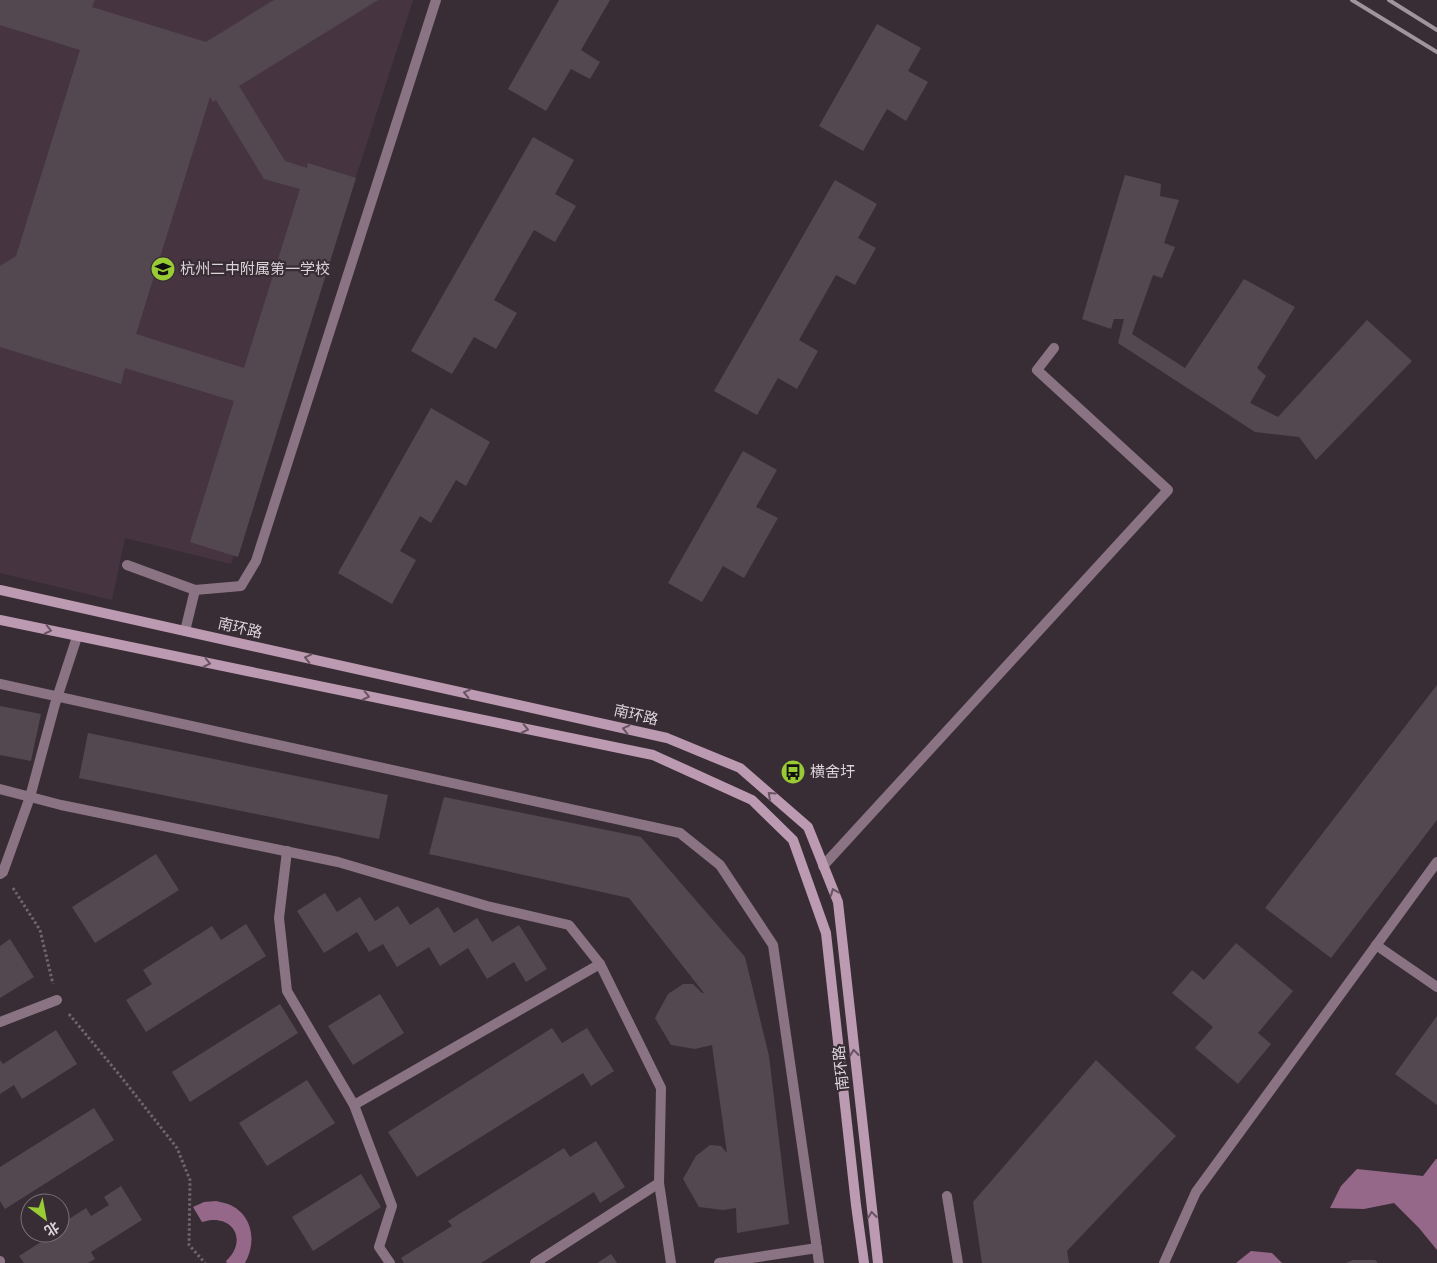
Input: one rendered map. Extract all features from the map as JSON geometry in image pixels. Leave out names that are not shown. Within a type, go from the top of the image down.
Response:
[{"type":"main road","name":"南环路","points":[[0,590],[667,738],[740,768],[808,827],[838,902],[878,1263]]},
{"type":"main road","name":"南环路","points":[[0,620],[653,755],[752,800],[793,840],[826,933],[864,1263]]},
{"type":"lane","points":[[126,565],[195,590],[241,586],[256,561],[436,0]]},
{"type":"lane","points":[[823,866],[1168,490],[1037,370],[1054,348]]},
{"type":"lane","points":[[185,631],[195,590]]},
{"type":"lane","points":[[2,873],[30,797],[57,697],[77,636]]},
{"type":"lane","points":[[0,684],[680,833],[720,865],[773,945],[819,1263]]},
{"type":"lane","points":[[0,790],[338,862],[487,906],[568,925],[600,964],[661,1088],[659,1183],[671,1263]]},
{"type":"lane","points":[[287,851],[279,918],[287,991],[354,1105],[392,1206],[379,1247],[390,1263]]},
{"type":"lane","points":[[1164,1263],[1196,1192],[1437,862]]},
{"type":"lane","points":[[1376,945],[1437,987]]},
{"type":"lane","points":[[354,1105],[600,964]]},
{"type":"lane","points":[[0,1022],[57,1000]]},
{"type":"lane","points":[[534,1263],[659,1183]]},
{"type":"lane","points":[[947,1196],[958,1263]]},
{"type":"lane","points":[[719,1263],[817,1248]]},
{"type":"path","points":[[2,873],[40,930],[57,1000],[177,1148],[190,1180],[188,1245],[205,1263]]},
{"type":"shaded area","name":"杭州二中附属第一学校","points":[[0,0],[413,0],[231,564],[125,538],[112,600],[0,573]]},
{"type":"shaded area","points":[[1436,1159],[1437,1250],[1419,1228],[1394,1203],[1364,1209],[1330,1208],[1341,1186],[1357,1169],[1423,1176]]},
{"type":"shaded area","points":[[216,1201],[228,1204],[236,1209],[243,1214],[248,1222],[251,1246],[245,1263],[227,1263],[226,1261],[233,1253],[236,1245],[234,1230],[229,1224],[213,1220],[202,1222],[193,1207],[204,1202]]},
{"type":"shaded area","points":[[1251,1251],[1272,1253],[1282,1263],[1236,1263]]},
{"type":"building","points":[[0,0],[95,0],[92,7],[206,42],[274,0],[378,0],[239,86],[285,161],[307,168],[308,163],[356,178],[238,557],[190,542],[234,401],[125,368],[121,384],[0,347],[0,266],[16,256],[80,50],[0,25]],"holes":[[[210,97],[213,102],[216,100],[264,179],[300,189],[244,368],[136,334]]]},
{"type":"building","points":[[559,0],[610,0],[581,50],[600,62],[590,79],[571,69],[546,111],[508,89]]},
{"type":"building","points":[[877,24],[921,48],[908,71],[928,82],[906,121],[887,109],[863,151],[819,126]]},
{"type":"building","points":[[533,137],[574,160],[555,194],[576,206],[555,242],[534,230],[494,300],[517,313],[496,349],[474,337],[452,374],[411,351]]},
{"type":"building","points":[[1125,175],[1161,184],[1160,196],[1179,200],[1164,243],[1175,247],[1162,278],[1153,275],[1132,334],[1185,368],[1244,279],[1295,307],[1257,368],[1266,376],[1250,403],[1278,417],[1367,320],[1412,361],[1316,460],[1299,437],[1255,432],[1118,343],[1124,319],[1114,319],[1111,329],[1082,319]]},
{"type":"building","points":[[835,180],[877,204],[858,238],[876,248],[855,285],[836,275],[799,340],[818,351],[797,389],[778,378],[757,415],[714,391]]},
{"type":"building","points":[[431,408],[490,442],[466,486],[456,480],[431,523],[420,516],[400,551],[416,560],[392,604],[338,573]]},
{"type":"building","points":[[743,451],[777,470],[756,507],[778,518],[744,578],[723,566],[702,602],[668,583]]},
{"type":"building","points":[[1437,685],[1437,820],[1331,958],[1265,908]]},
{"type":"building","points":[[0,706],[41,714],[31,761],[0,755]]},
{"type":"building","points":[[88,733],[388,795],[379,839],[79,778]]},
{"type":"building","points":[[444,797],[641,837],[745,957],[769,1056],[789,1224],[737,1233],[736,1208],[723,1210],[699,1207],[683,1179],[696,1156],[710,1145],[721,1146],[727,1153],[712,1045],[695,1049],[671,1045],[655,1018],[668,994],[683,984],[693,984],[704,993],[629,898],[429,854]]},
{"type":"building","points":[[156,854],[179,890],[95,943],[72,907]]},
{"type":"building","points":[[325,893],[337,912],[360,897],[375,921],[398,906],[410,925],[438,907],[454,933],[477,918],[492,942],[519,925],[547,969],[526,982],[514,962],[487,979],[468,948],[440,966],[429,947],[397,967],[383,944],[369,952],[357,932],[324,953],[297,911]]},
{"type":"building","points":[[246,924],[266,956],[146,1032],[126,1000],[152,984],[143,970],[212,926],[221,940]]},
{"type":"building","points":[[10,939],[34,977],[0,998],[0,946]]},
{"type":"building","points":[[1236,943],[1293,991],[1258,1033],[1271,1044],[1238,1084],[1195,1048],[1213,1027],[1172,993],[1192,970],[1204,980]]},
{"type":"building","points":[[380,994],[404,1033],[353,1065],[328,1026]]},
{"type":"building","points":[[280,1004],[298,1033],[190,1102],[172,1072]]},
{"type":"building","points":[[1437,1016],[1437,1105],[1395,1074]]},
{"type":"building","points":[[552,1028],[562,1043],[587,1028],[614,1071],[591,1086],[583,1073],[417,1177],[388,1132]]},
{"type":"building","points":[[56,1030],[77,1064],[22,1099],[14,1085],[0,1094],[0,1060],[3,1064]]},
{"type":"building","points":[[1096,1060],[1176,1136],[1067,1251],[1069,1263],[982,1263],[973,1202]]},
{"type":"building","points":[[307,1080],[335,1123],[267,1166],[239,1123]]},
{"type":"building","points":[[94,1108],[114,1140],[30,1193],[20,1193],[20,1200],[5,1209],[0,1201],[0,1167]]},
{"type":"building","points":[[596,1141],[625,1187],[600,1203],[594,1192],[481,1263],[404,1263],[401,1258],[452,1226],[448,1221],[564,1148],[570,1157]]},
{"type":"building","points":[[361,1174],[381,1207],[313,1251],[292,1217]]},
{"type":"building","points":[[121,1186],[142,1220],[91,1252],[95,1259],[88,1263],[24,1263],[19,1256],[39,1243],[70,1243],[70,1218],[86,1208],[91,1216],[109,1205],[104,1197]]},
{"type":"building","points":[[611,1254],[617,1263],[597,1263]]},
{"type":"building","points":[[1353,1260],[1375,1260],[1378,1263],[1346,1263]]},
{"type":"railway","points":[[1352,0],[1437,52]]},
{"type":"railway","points":[[1389,0],[1437,30]]},
{"type":"place","name":"杭州二中附属第一学校","points":[[163,269]]},
{"type":"place","name":"横舍圩","points":[[793,772]]}]
